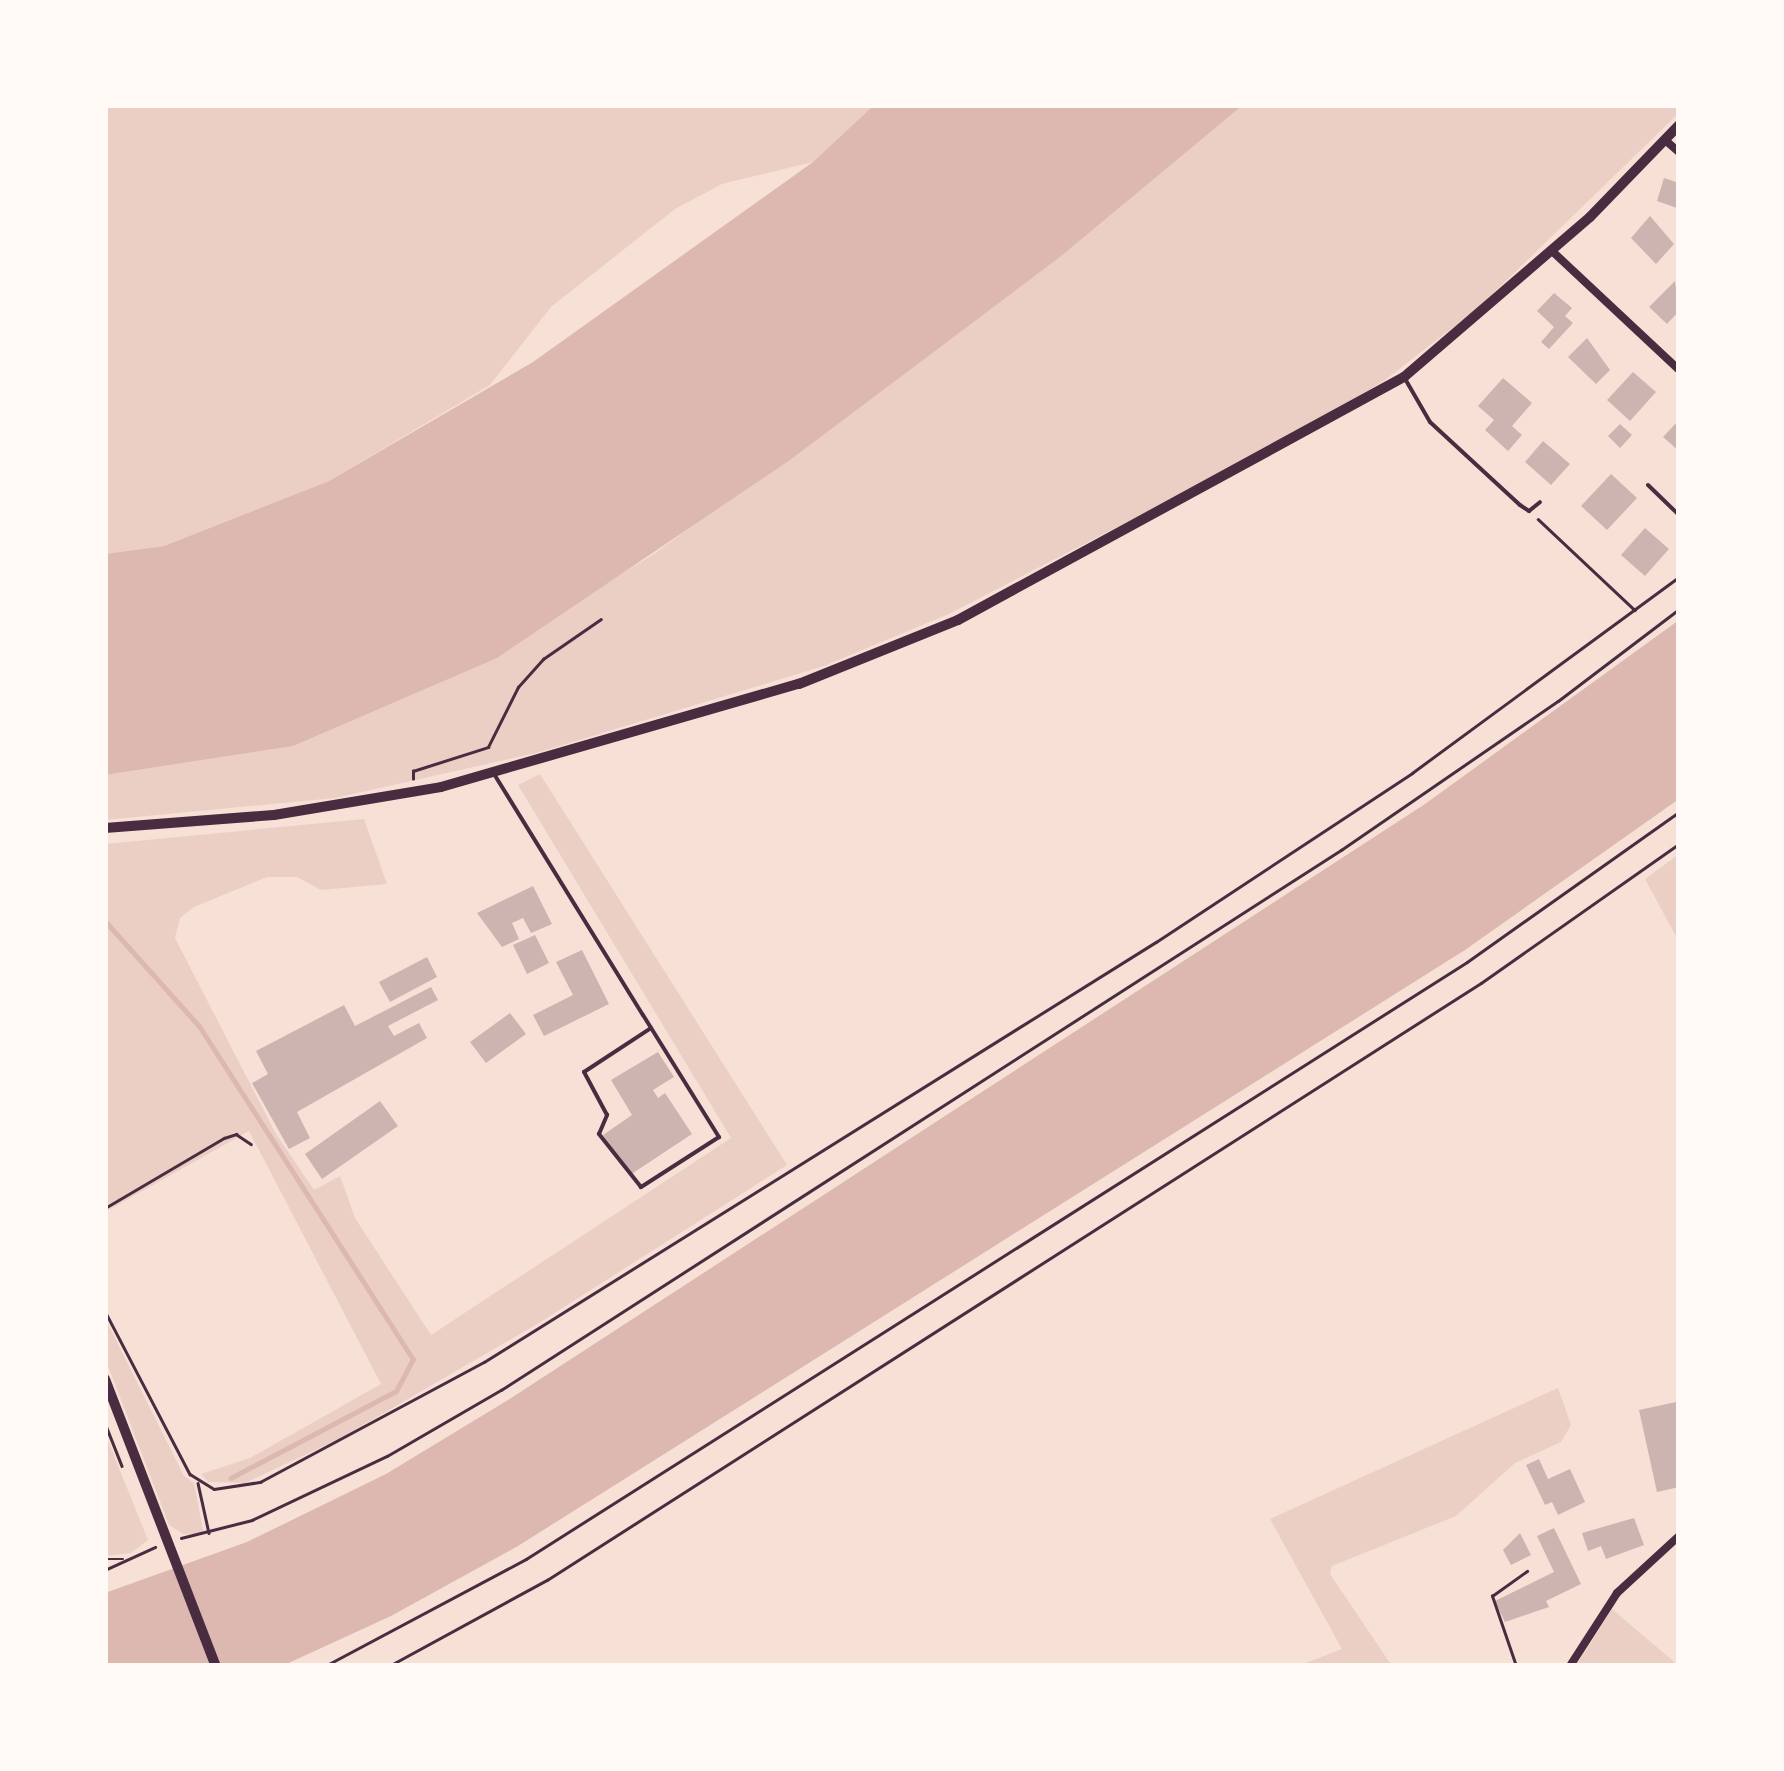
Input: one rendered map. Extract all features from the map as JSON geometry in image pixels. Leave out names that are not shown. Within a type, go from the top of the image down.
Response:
[{"type":"street","points":[[105,828],[274,815],[412,793],[494,774],[799,684],[958,620],[1283,449],[1404,377],[1552,251],[1679,125]]},
{"type":"street","points":[[1665,140],[1679,152]]},
{"type":"street","points":[[1552,251],[1679,370]]},
{"type":"street","points":[[105,1379],[216,1666]]},
{"type":"street","points":[[1570,1666],[1618,1593],[1679,1536]]},
{"type":"lane","points":[[1404,377],[1430,422],[1530,510],[1540,502]]},
{"type":"lane","points":[[1648,485],[1679,515]]},
{"type":"lane","points":[[494,774],[719,1138],[641,1187],[599,1134],[607,1115],[584,1072],[651,1028]]},
{"type":"path","points":[[1530,510],[1636,611]]},
{"type":"path","points":[[198,1481],[225,1490],[260,1482],[484,1362],[1156,942],[1412,773],[1679,577]]},
{"type":"path","points":[[105,1570],[166,1542],[210,1535],[387,1456],[501,1390],[1341,850],[1558,701],[1679,609]]},
{"type":"path","points":[[412,793],[413,770],[488,747],[518,687],[544,658],[601,619]]},
{"type":"path","points":[[325,1666],[542,1549],[1467,962],[1679,812]]},
{"type":"path","points":[[388,1666],[564,1570],[1464,994],[1679,844]]},
{"type":"path","points":[[105,1208],[224,1138],[236,1134],[252,1144]]},
{"type":"path","points":[[105,1311],[198,1481],[210,1535]]},
{"type":"path","points":[[105,1559],[126,1560]]},
{"type":"path","points":[[1516,1666],[1492,1596],[1526,1571]]},
{"type":"shaded area","points":[[105,105],[874,105],[813,162],[722,184],[675,209],[551,307],[490,385],[329,481],[164,546],[105,554]]},
{"type":"shaded area","points":[[874,105],[1243,105],[1060,257],[790,460],[497,658],[293,746],[105,775],[105,554],[164,546],[329,481],[533,362],[813,162]]},
{"type":"shaded area","points":[[1243,105],[1679,105],[1679,113],[1478,308],[1385,380],[1301,432],[949,614],[824,666],[536,753],[335,798],[105,820],[105,775],[293,746],[541,623],[654,554],[1060,257]]},
{"type":"shaded area","points":[[1679,620],[1679,799],[1465,950],[518,1546],[391,1616],[282,1666],[105,1666],[105,1593],[247,1542],[386,1474],[508,1400],[1425,804]]},
{"type":"shaded area","points":[[540,774],[787,1165],[539,1323],[339,1439],[245,1483],[208,1482],[201,1474],[250,1458],[381,1384],[249,1131],[105,1212],[105,844],[364,819],[387,884],[321,890],[297,877],[267,877],[194,907],[180,918],[175,938],[276,1134],[314,1190],[340,1176],[355,1218],[431,1335],[731,1138],[518,785]]},
{"type":"shaded area","points":[[1679,854],[1679,942],[1645,879]]},
{"type":"shaded area","points":[[105,1318],[184,1476],[194,1483],[204,1535],[183,1534],[169,1525],[105,1358]]},
{"type":"shaded area","points":[[1558,1388],[1571,1425],[1561,1442],[1515,1463],[1456,1516],[1332,1566],[1330,1574],[1392,1666],[1298,1666],[1342,1649],[1270,1519]]},
{"type":"shaded area","points":[[105,1433],[148,1540],[131,1553],[105,1556]]},
{"type":"shaded area","points":[[1612,1609],[1679,1666],[1576,1666]]},
{"type":"building","points":[[1664,178],[1679,183],[1677,208],[1657,201]]},
{"type":"building","points":[[1650,216],[1674,244],[1656,264],[1631,238]]},
{"type":"building","points":[[1675,281],[1679,311],[1667,324],[1649,307]]},
{"type":"building","points":[[1554,293],[1572,308],[1565,316],[1573,323],[1549,349],[1541,342],[1554,327],[1537,311]]},
{"type":"building","points":[[1587,338],[1610,370],[1596,384],[1568,357]]},
{"type":"building","points":[[1633,372],[1656,392],[1630,421],[1607,400]]},
{"type":"building","points":[[1503,378],[1532,403],[1512,426],[1522,435],[1508,451],[1485,430],[1494,420],[1478,406]]},
{"type":"building","points":[[1679,420],[1679,451],[1663,437]]},
{"type":"building","points":[[1620,424],[1632,435],[1620,448],[1608,436]]},
{"type":"building","points":[[1543,441],[1570,464],[1551,485],[1525,462]]},
{"type":"building","points":[[1611,474],[1637,498],[1607,530],[1581,506]]},
{"type":"building","points":[[1645,528],[1669,549],[1645,576],[1621,555]]},
{"type":"building","points":[[533,886],[552,924],[531,933],[523,918],[512,923],[519,939],[502,947],[477,913]]},
{"type":"building","points":[[535,935],[549,963],[527,974],[513,945]]},
{"type":"building","points":[[582,950],[609,1004],[544,1036],[533,1015],[573,995],[556,962]]},
{"type":"building","points":[[427,957],[437,977],[390,1002],[379,982]]},
{"type":"building","points":[[431,987],[438,1000],[388,1026],[394,1036],[419,1023],[427,1038],[297,1112],[310,1138],[289,1149],[252,1083],[268,1074],[256,1051],[344,1005],[355,1026]]},
{"type":"building","points":[[510,1013],[526,1034],[486,1063],[470,1042]]},
{"type":"building","points":[[658,1052],[674,1077],[653,1090],[658,1098],[665,1093],[692,1134],[630,1175],[603,1135],[632,1115],[611,1080]]},
{"type":"building","points":[[380,1101],[398,1126],[322,1179],[305,1154]]},
{"type":"building","points":[[1676,1402],[1679,1487],[1657,1492],[1639,1410]]},
{"type":"building","points":[[1539,1459],[1548,1479],[1570,1469],[1585,1502],[1558,1515],[1552,1502],[1545,1505],[1526,1465]]},
{"type":"building","points":[[1634,1518],[1644,1545],[1606,1559],[1601,1546],[1588,1551],[1582,1533]]},
{"type":"building","points":[[1554,1528],[1581,1584],[1546,1601],[1549,1607],[1505,1622],[1495,1601],[1554,1572],[1537,1536]]},
{"type":"building","points":[[1520,1533],[1531,1555],[1511,1565],[1503,1550]]},
{"type":"waterway","points":[[105,921],[199,1026],[413,1359],[396,1391],[230,1478]]}]
